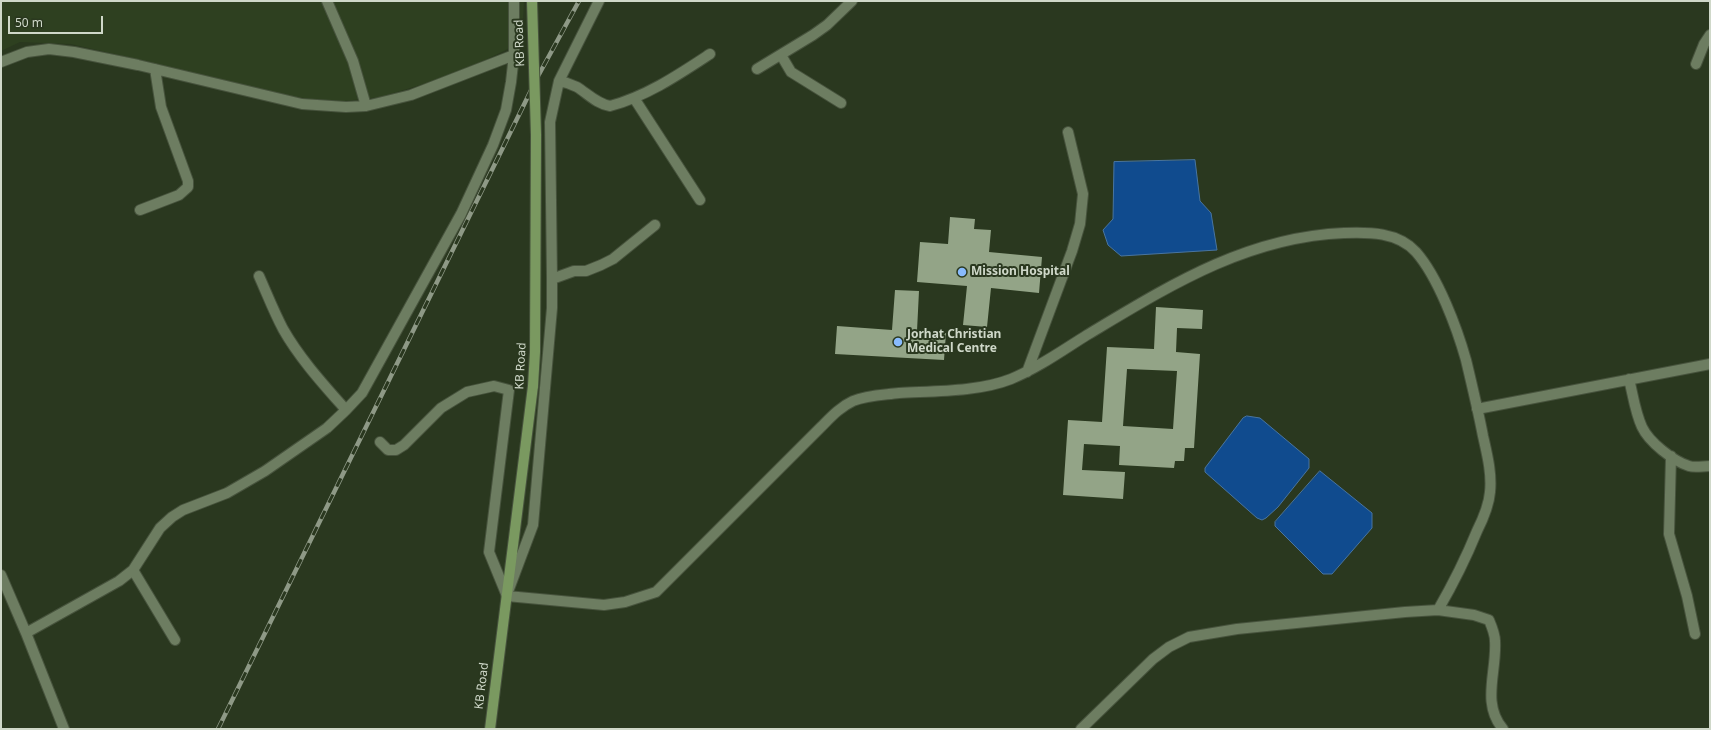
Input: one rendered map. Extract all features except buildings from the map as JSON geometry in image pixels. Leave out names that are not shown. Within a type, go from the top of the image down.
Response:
[{"type":"main road","name":"KB Road","points":[[490,729],[533,386],[535,352],[536,135],[532,1]]},
{"type":"street","points":[[327,1],[354,61],[366,106]]},
{"type":"street","points":[[26,633],[119,581],[133,570],[160,528],[172,517],[183,510],[227,493],[246,483],[327,428],[362,393],[461,214],[501,125],[509,94],[514,55],[514,1]]},
{"type":"street","points":[[506,596],[534,525],[552,308],[550,122],[559,81],[599,1]]},
{"type":"street","points":[[757,69],[781,56],[827,25],[852,1]]},
{"type":"street","points":[[1696,64],[1704,44],[1710,35]]},
{"type":"street","points":[[1,62],[27,52],[49,49],[74,52],[155,69],[302,104],[346,107],[366,106],[411,95],[514,55]]},
{"type":"street","points":[[559,81],[578,88],[604,105],[610,106],[634,98],[666,82],[710,54]]},
{"type":"street","points":[[781,56],[786,67],[791,72],[841,103]]},
{"type":"street","points":[[140,210],[179,195],[188,187],[187,176],[161,107],[155,69]]},
{"type":"street","points":[[634,98],[700,200]]},
{"type":"street","points":[[1027,372],[1072,251],[1080,224],[1083,194],[1068,132]]},
{"type":"street","points":[[552,279],[574,272],[586,271],[613,259],[655,225]]},
{"type":"street","points":[[506,596],[604,605],[625,602],[656,592],[841,408],[854,401],[872,395],[976,388],[998,384],[1027,372],[1168,286],[1224,259],[1268,244],[1292,239],[1334,233],[1365,232],[1386,235],[1401,240],[1416,251],[1435,280],[1462,348],[1478,408],[1489,468],[1490,494],[1486,509],[1467,556],[1438,610]]},
{"type":"street","points":[[259,276],[277,316],[292,344],[315,375],[346,410]]},
{"type":"street","points":[[1478,408],[1710,364]]},
{"type":"street","points":[[1628,379],[1642,427],[1647,436],[1671,456],[1690,466],[1710,466]]},
{"type":"street","points":[[380,442],[388,450],[396,450],[404,445],[441,408],[455,398],[474,390],[494,386],[509,390],[489,552],[506,596]]},
{"type":"street","points":[[1671,456],[1669,534],[1687,596],[1695,634]]},
{"type":"street","points":[[133,570],[175,640]]},
{"type":"street","points":[[1,574],[64,729]]},
{"type":"street","points":[[1081,729],[1153,659],[1169,647],[1189,637],[1237,629],[1438,610],[1489,620],[1494,631],[1495,641],[1490,699],[1493,714],[1503,729]]},
{"type":"shaded area","points":[[1,1],[524,1],[522,42],[481,62],[427,83],[380,97],[344,101],[311,99],[274,94],[71,44],[20,42],[1,51]]},
{"type":"water","points":[[1195,160],[1200,201],[1211,213],[1217,250],[1121,256],[1108,245],[1103,230],[1113,219],[1114,162]]},
{"type":"water","points":[[1247,416],[1260,418],[1309,459],[1309,468],[1278,507],[1262,520],[1257,518],[1205,472],[1205,468],[1243,418]]},
{"type":"water","points":[[1320,471],[1372,513],[1372,528],[1332,574],[1323,574],[1275,526],[1275,522]]},
{"type":"railway","points":[[218,729],[537,78],[579,1]]},
{"type":"place","name":"Mission Hospital","points":[[962,272]]},
{"type":"place","name":"Jorhat Christian Medical Centre","points":[[898,342]]}]
